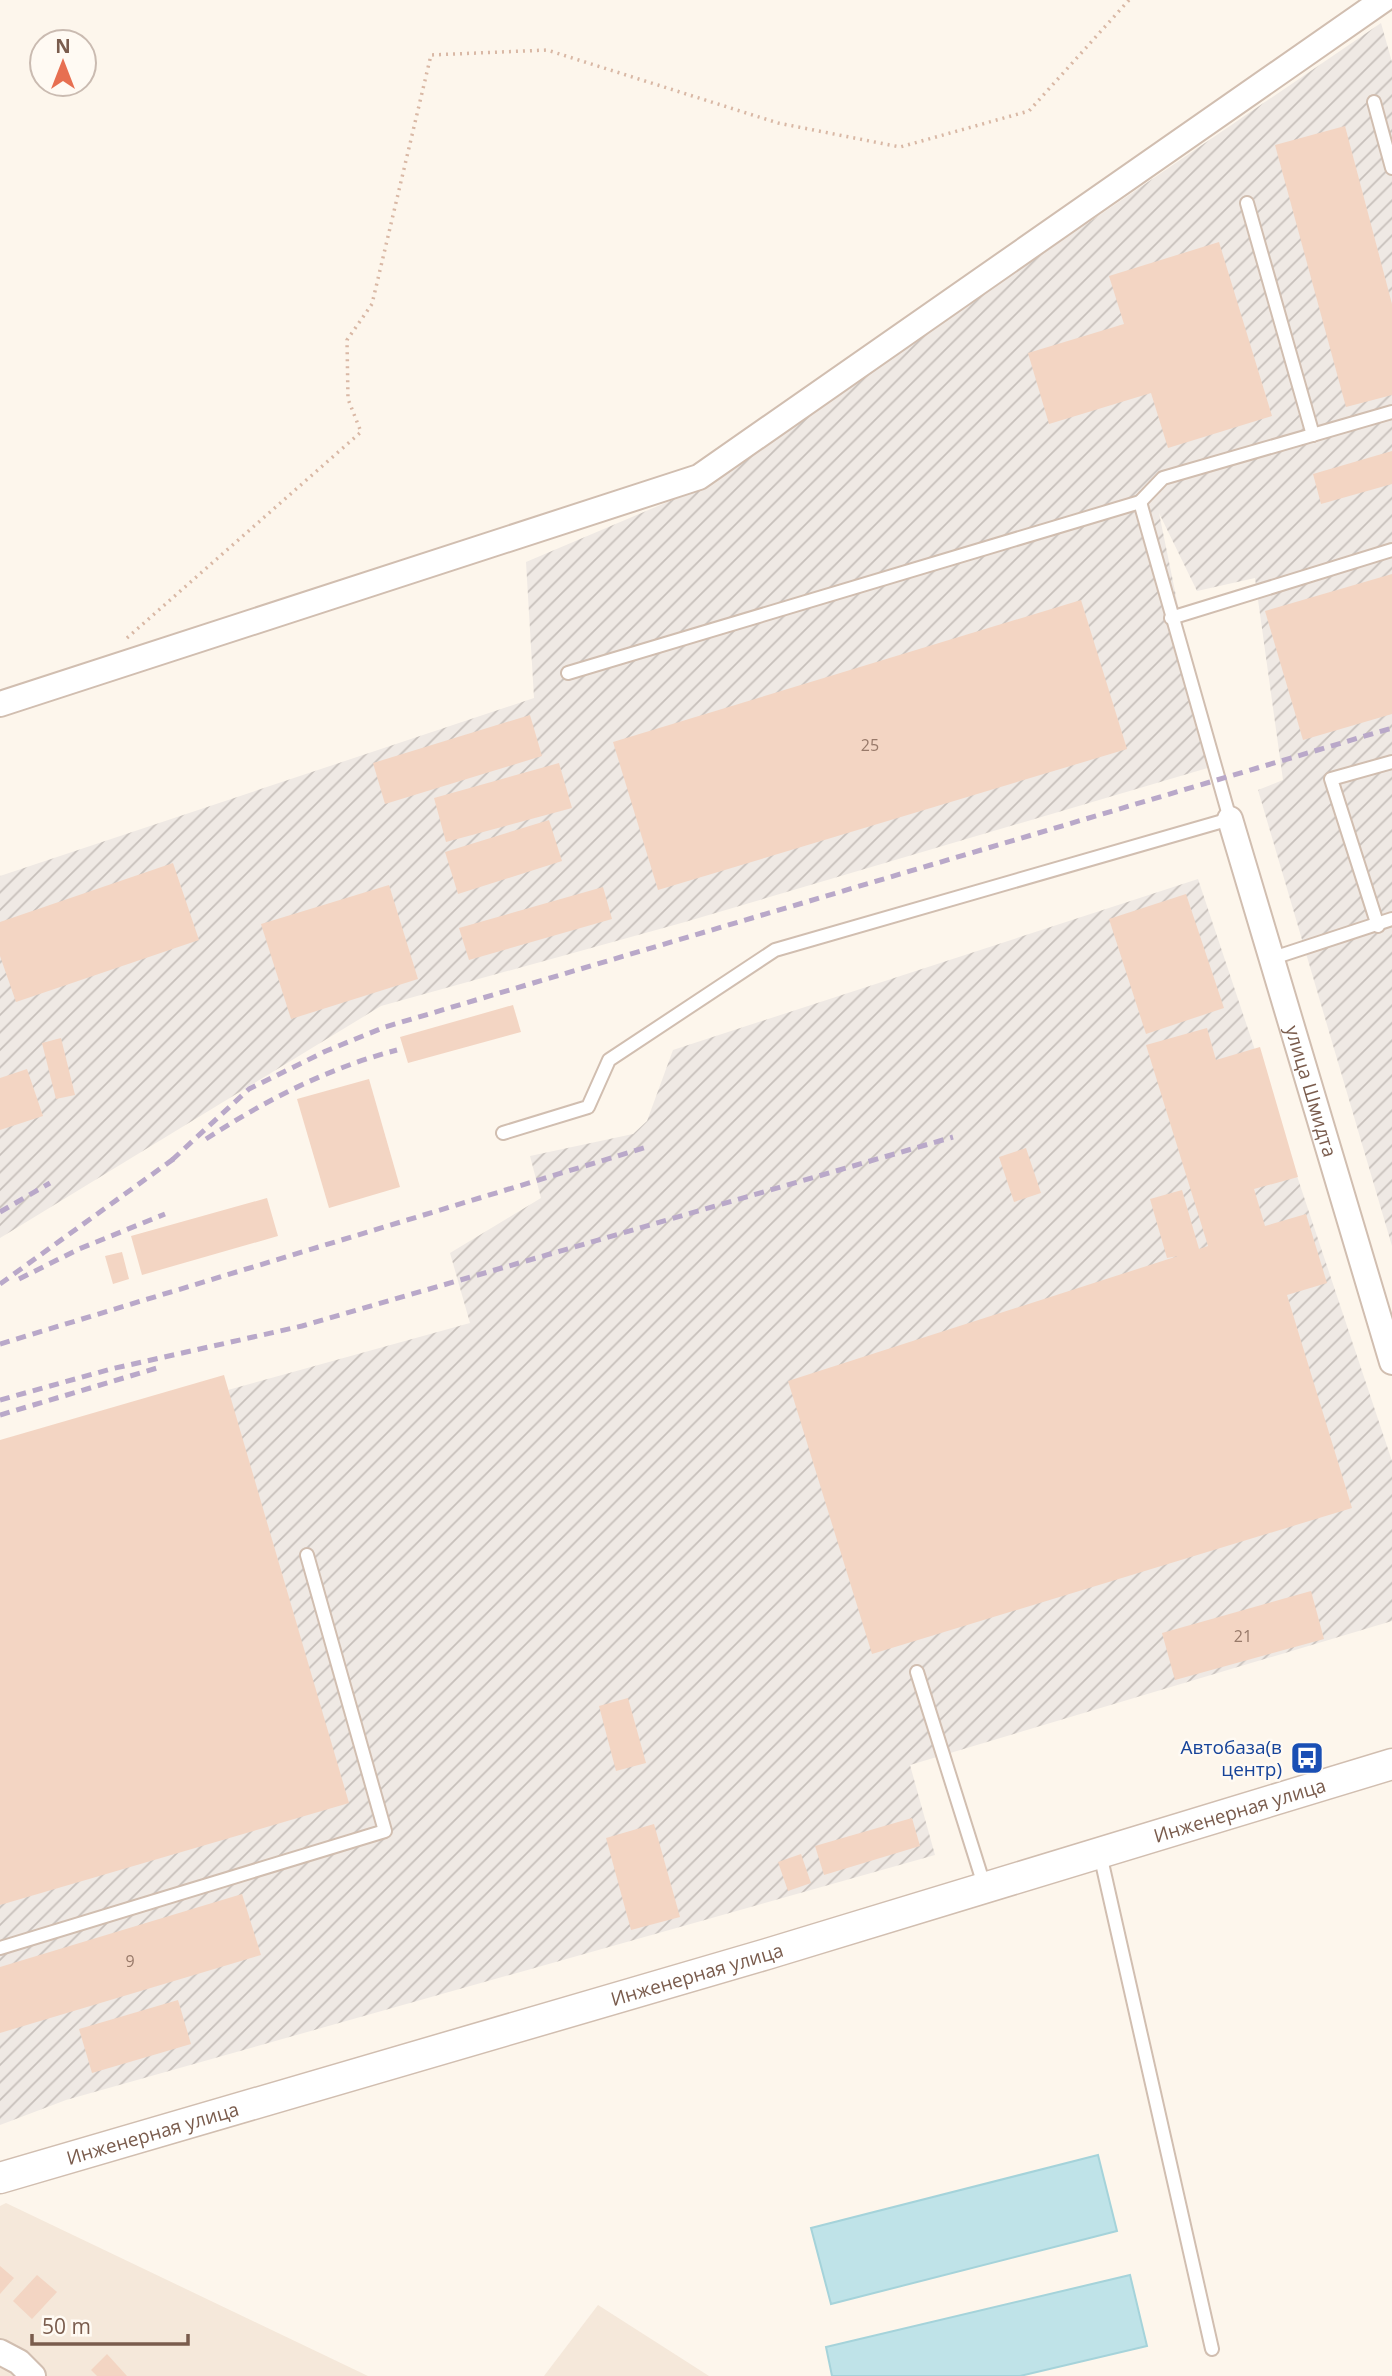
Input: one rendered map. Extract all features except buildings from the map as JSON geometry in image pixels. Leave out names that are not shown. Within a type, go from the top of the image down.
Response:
[{"type":"street","points":[[0,704],[699,477],[1383,0]]},
{"type":"street","name":"улица Шмидта","points":[[1230,819],[1392,1362]]},
{"type":"street","name":"Инженерная улица","points":[[0,2178],[1100,1854],[1392,1764]]},
{"type":"street","points":[[0,2352],[19,2362],[33,2376]]},
{"type":"lane","points":[[1374,102],[1392,168]]},
{"type":"lane","points":[[1247,203],[1313,435]]},
{"type":"lane","points":[[568,673],[1140,502],[1163,478],[1392,412]]},
{"type":"lane","points":[[503,1133],[589,1107],[609,1060],[775,950],[1230,819],[1140,502]]},
{"type":"lane","points":[[1171,618],[1392,550]]},
{"type":"lane","points":[[1378,926],[1332,779],[1392,762]]},
{"type":"lane","points":[[1273,958],[1378,926],[1392,919]]},
{"type":"lane","points":[[0,1948],[385,1830],[307,1555]]},
{"type":"lane","points":[[917,1672],[985,1888]]},
{"type":"lane","points":[[1100,1854],[1212,2349]]},
{"type":"path","points":[[123,641],[361,432],[348,399],[347,340],[372,304],[431,55],[547,50],[778,123],[900,147],[1029,111],[1129,0]]},
{"type":"shaded area","points":[[1381,23],[1392,62],[1392,1246],[1258,790],[1283,780],[1255,578],[1197,591],[1159,513],[1211,767],[685,922],[381,1006],[0,1238],[0,876],[534,698],[526,562],[698,489]]},
{"type":"shaded area","points":[[1198,879],[1392,1461],[1392,1621],[910,1765],[935,1855],[66,2100],[0,2125],[0,1453],[470,1323],[450,1253],[541,1198],[530,1156],[633,1134],[647,1121],[673,1050]]},
{"type":"shaded area","points":[[6,2203],[368,2376],[0,2376],[0,2206]]},
{"type":"shaded area","points":[[598,2305],[709,2376],[544,2376]]},
{"type":"water","points":[[1098,2155],[1117,2231],[831,2304],[811,2228]]},
{"type":"water","points":[[1130,2275],[1147,2346],[1020,2376],[832,2376],[826,2347]]},
{"type":"railway","points":[[172,1160],[249,1089],[326,1051],[385,1027],[1392,728]]},
{"type":"railway","points":[[206,1139],[251,1111],[298,1087],[346,1066],[397,1050]]},
{"type":"railway","points":[[0,1400],[111,1369],[302,1326],[953,1137]]},
{"type":"railway","points":[[0,1344],[647,1147]]},
{"type":"railway","points":[[0,1284],[179,1155]]},
{"type":"railway","points":[[0,1212],[50,1183]]},
{"type":"railway","points":[[19,1279],[79,1249],[165,1214]]},
{"type":"railway","points":[[0,1415],[157,1368]]},
{"type":"place","name":"Автобаза(в центр)","points":[[1307,1758]]}]
